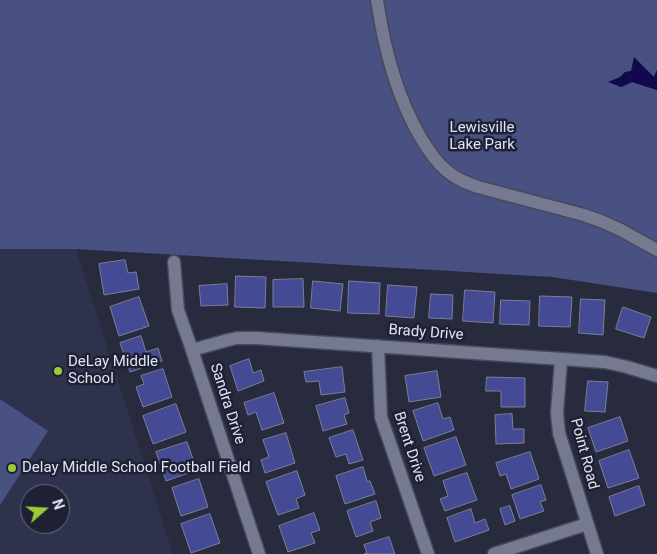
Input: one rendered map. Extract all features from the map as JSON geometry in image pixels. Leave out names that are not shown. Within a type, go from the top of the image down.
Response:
[{"type":"street","points":[[378,0],[386,47],[401,98],[425,144],[436,161],[448,172],[478,187],[601,221],[657,250]]},
{"type":"street","name":"Sandra Drive","points":[[174,262],[178,310],[259,554]]},
{"type":"street","name":"Brady Drive","points":[[192,350],[237,338],[256,338],[616,364],[657,376]]},
{"type":"street","name":"Brent Drive","points":[[378,346],[381,416],[428,554]]},
{"type":"street","name":"Point Road","points":[[561,360],[557,413],[560,441],[597,554]]},
{"type":"street","points":[[494,554],[587,524]]},
{"type":"shaded area","points":[[634,57],[654,77],[657,70],[657,90],[632,82],[621,87],[608,82],[620,77],[625,72],[631,71]]},
{"type":"shaded area","name":"DeLay Middle School","points":[[0,249],[76,249],[173,554],[0,554]]},
{"type":"green space","name":"Lewisville Lake Park","points":[[0,0],[657,0],[657,70],[654,77],[632,71],[620,77],[621,87],[632,82],[657,90],[657,293],[552,277],[76,249],[0,249]]},
{"type":"green space","name":"Delay Middle School Football Field","points":[[0,399],[48,431],[0,505]]},
{"type":"building","points":[[125,260],[128,273],[136,272],[139,289],[104,295],[99,264]]},
{"type":"building","points":[[236,276],[266,277],[265,308],[235,307]]},
{"type":"building","points":[[303,279],[304,307],[273,307],[273,280]]},
{"type":"building","points":[[313,281],[343,284],[340,311],[311,308]]},
{"type":"building","points":[[349,281],[380,283],[379,314],[348,313]]},
{"type":"building","points":[[227,284],[228,305],[201,306],[199,286]]},
{"type":"building","points":[[388,285],[417,287],[414,318],[386,316]]},
{"type":"building","points":[[465,290],[495,292],[493,323],[463,321]]},
{"type":"building","points":[[431,294],[453,295],[452,319],[429,318]]},
{"type":"building","points":[[540,296],[572,297],[570,327],[539,326]]},
{"type":"building","points":[[139,297],[149,326],[119,336],[110,307]]},
{"type":"building","points":[[581,299],[605,300],[603,335],[579,333]]},
{"type":"building","points":[[501,300],[530,301],[529,325],[500,324]]},
{"type":"building","points":[[623,307],[651,317],[644,338],[616,329]]},
{"type":"building","points":[[141,336],[146,352],[158,348],[162,361],[130,372],[120,343]]},
{"type":"building","points":[[249,359],[253,373],[261,370],[264,381],[238,391],[230,366]]},
{"type":"building","points":[[342,367],[345,392],[321,395],[319,381],[306,382],[304,372]]},
{"type":"building","points":[[163,369],[172,397],[143,407],[136,387],[144,384],[141,376]]},
{"type":"building","points":[[437,371],[441,397],[409,402],[405,376]]},
{"type":"building","points":[[487,377],[525,378],[525,407],[501,407],[501,391],[486,391]]},
{"type":"building","points":[[588,381],[608,382],[605,412],[585,411]]},
{"type":"building","points":[[274,393],[284,423],[262,430],[256,412],[248,415],[244,403]]},
{"type":"building","points":[[345,398],[349,413],[344,415],[347,424],[323,431],[316,406]]},
{"type":"building","points":[[438,403],[443,419],[450,417],[454,430],[423,441],[413,411]]},
{"type":"building","points":[[176,404],[186,432],[153,444],[143,416]]},
{"type":"building","points":[[512,414],[513,429],[524,429],[524,443],[496,444],[495,415]]},
{"type":"building","points":[[620,417],[628,441],[596,452],[588,428]]},
{"type":"building","points":[[353,430],[363,460],[349,464],[346,454],[336,457],[329,438]]},
{"type":"building","points":[[286,433],[295,463],[265,473],[261,460],[269,457],[263,440]]},
{"type":"building","points":[[456,437],[466,465],[434,476],[424,448]]},
{"type":"building","points":[[187,442],[197,470],[166,481],[156,452]]},
{"type":"building","points":[[629,450],[639,478],[608,488],[599,461]]},
{"type":"building","points":[[530,452],[539,479],[511,489],[506,474],[500,476],[496,463]]},
{"type":"building","points":[[363,467],[367,481],[370,481],[375,494],[345,504],[336,476]]},
{"type":"building","points":[[297,471],[305,495],[296,499],[299,508],[278,515],[266,482]]},
{"type":"building","points":[[467,473],[477,500],[445,511],[440,499],[448,496],[443,481]]},
{"type":"building","points":[[199,479],[208,507],[181,516],[172,488]]},
{"type":"building","points":[[541,485],[546,500],[540,502],[544,511],[520,519],[512,495]]},
{"type":"building","points":[[639,486],[645,505],[615,516],[609,497]]},
{"type":"building","points":[[376,501],[381,518],[370,522],[373,531],[356,537],[347,511]]},
{"type":"building","points":[[510,506],[515,521],[505,525],[500,509]]},
{"type":"building","points":[[471,509],[475,523],[485,519],[489,530],[455,542],[447,518]]},
{"type":"building","points":[[314,513],[320,530],[311,533],[315,543],[288,552],[279,526]]},
{"type":"building","points":[[210,514],[220,543],[191,553],[181,524]]},
{"type":"building","points":[[389,537],[395,554],[364,554],[367,553],[364,545]]},
{"type":"place","name":"DeLay Middle School","points":[[58,371]]},
{"type":"place","name":"Delay Middle School Football Field","points":[[12,468]]}]
